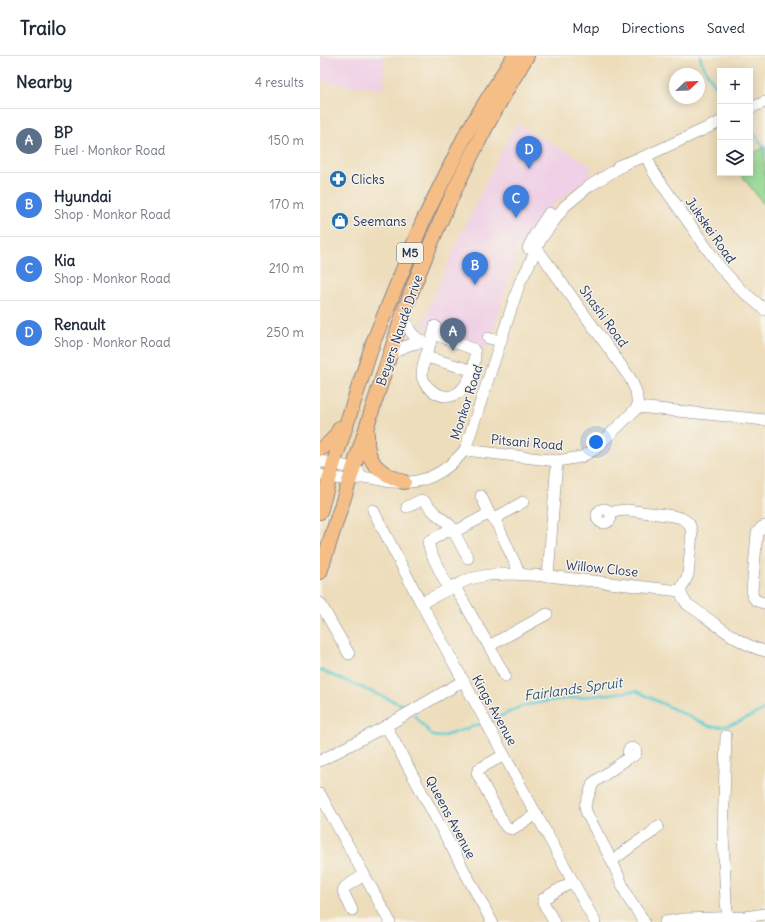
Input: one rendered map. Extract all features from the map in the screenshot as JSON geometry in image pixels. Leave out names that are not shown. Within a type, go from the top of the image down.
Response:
[{"type":"main road","name":"Beyers Naudé Drive","points":[[320,512],[327,462],[360,382],[374,340],[423,221],[466,134],[514,56]]},
{"type":"main road","name":"Beyers Naudé Drive","points":[[320,572],[404,311],[439,224],[479,141],[528,56]]},
{"type":"main road","points":[[320,449],[328,445],[334,439],[341,427],[360,382]]},
{"type":"main road","points":[[368,423],[367,445],[370,458],[373,463],[388,477],[404,482]]},
{"type":"street","points":[[753,107],[765,102]]},
{"type":"street","name":"Monkor Road","points":[[520,282],[521,268],[530,242],[552,209],[566,196],[593,176],[646,156],[717,123]]},
{"type":"street","name":"Jukskei Road","points":[[646,156],[654,173],[720,267],[740,289],[765,310]]},
{"type":"street","name":"Monkor Road","points":[[351,474],[392,482],[414,481],[434,476],[449,467],[465,450],[520,282],[527,270],[536,247],[552,222],[565,206],[588,188],[625,164]]},
{"type":"street","name":"Shashi Road","points":[[536,247],[630,378],[636,391],[638,407]]},
{"type":"street","points":[[404,311],[406,325],[410,331],[473,349],[475,356],[471,370],[468,379],[459,392],[447,396],[427,388],[423,382],[422,374],[430,337]]},
{"type":"street","points":[[390,356],[404,346],[430,337]]},
{"type":"street","points":[[488,338],[501,341]]},
{"type":"street","points":[[426,357],[471,370]]},
{"type":"street","points":[[638,407],[765,420]]},
{"type":"street","name":"Pitsani Road","points":[[465,450],[557,461],[581,458],[594,450],[638,407]]},
{"type":"street","points":[[548,576],[557,461]]},
{"type":"street","points":[[327,462],[351,474]]},
{"type":"street","points":[[325,476],[351,474]]},
{"type":"street","points":[[481,496],[520,574]]},
{"type":"street","points":[[407,506],[418,501],[423,501],[435,513],[448,522],[454,530],[468,558]]},
{"type":"street","points":[[504,676],[489,646],[431,553],[428,542],[445,532],[454,530],[486,515],[492,517],[523,502]]},
{"type":"street","name":"Kings Avenue","points":[[373,510],[463,681],[595,922]]},
{"type":"street","points":[[611,513],[627,510],[677,517],[686,520],[689,523],[692,533],[688,575],[680,590],[683,598],[688,604],[739,640],[752,647],[765,651]]},
{"type":"street","points":[[765,526],[762,527],[757,533],[752,591],[753,597],[756,601],[765,603]]},
{"type":"street","name":"Willow Close","points":[[421,603],[469,579],[477,577],[520,574],[680,590]]},
{"type":"street","points":[[320,603],[349,654]]},
{"type":"street","points":[[489,646],[547,614]]},
{"type":"street","points":[[320,761],[386,726],[463,681]]},
{"type":"street","name":"Queens Avenue","points":[[386,726],[492,922]]},
{"type":"street","points":[[726,736],[723,833],[726,903],[730,920]]},
{"type":"street","points":[[504,755],[477,771],[477,773],[506,827],[512,829],[537,814]]},
{"type":"street","points":[[631,756],[595,780],[591,787],[585,807],[587,814],[612,861],[628,898],[644,922]]},
{"type":"street","points":[[320,794],[390,922]]},
{"type":"street","points":[[612,861],[651,833],[658,826]]},
{"type":"street","points":[[352,910],[343,890],[345,887],[364,875]]},
{"type":"street","points":[[554,922],[543,902],[543,899],[573,881]]},
{"type":"street","points":[[665,922],[683,919],[730,920],[765,914]]},
{"type":"shaded area","points":[[320,56],[384,56],[384,89],[320,82]]},
{"type":"shaded area","points":[[515,123],[591,165],[589,177],[544,212],[521,245],[487,348],[421,326],[455,247]]},
{"type":"green space","points":[[765,147],[765,206],[742,176],[753,176],[753,153]]},
{"type":"waterway","points":[[700,56],[701,61],[717,87]]},
{"type":"waterway","points":[[753,131],[765,149]]},
{"type":"waterway","name":"Fairlands Spruit","points":[[320,670],[405,706]]},
{"type":"waterway","name":"Fairlands Spruit","points":[[494,718],[522,706],[549,701],[636,691],[709,726],[716,727],[745,719],[765,709]]},
{"type":"waterway","name":"Fairlands Spruit","points":[[415,716],[433,736],[441,737],[480,724]]},
{"type":"place","name":"Renault","points":[[529,169]]},
{"type":"place","name":"Clicks","points":[[338,179]]},
{"type":"place","name":"Kia","points":[[516,218]]},
{"type":"place","name":"Seemans","points":[[340,221]]},
{"type":"place","name":"Hyundai","points":[[475,285]]},
{"type":"place","name":"BP","points":[[453,351]]}]
